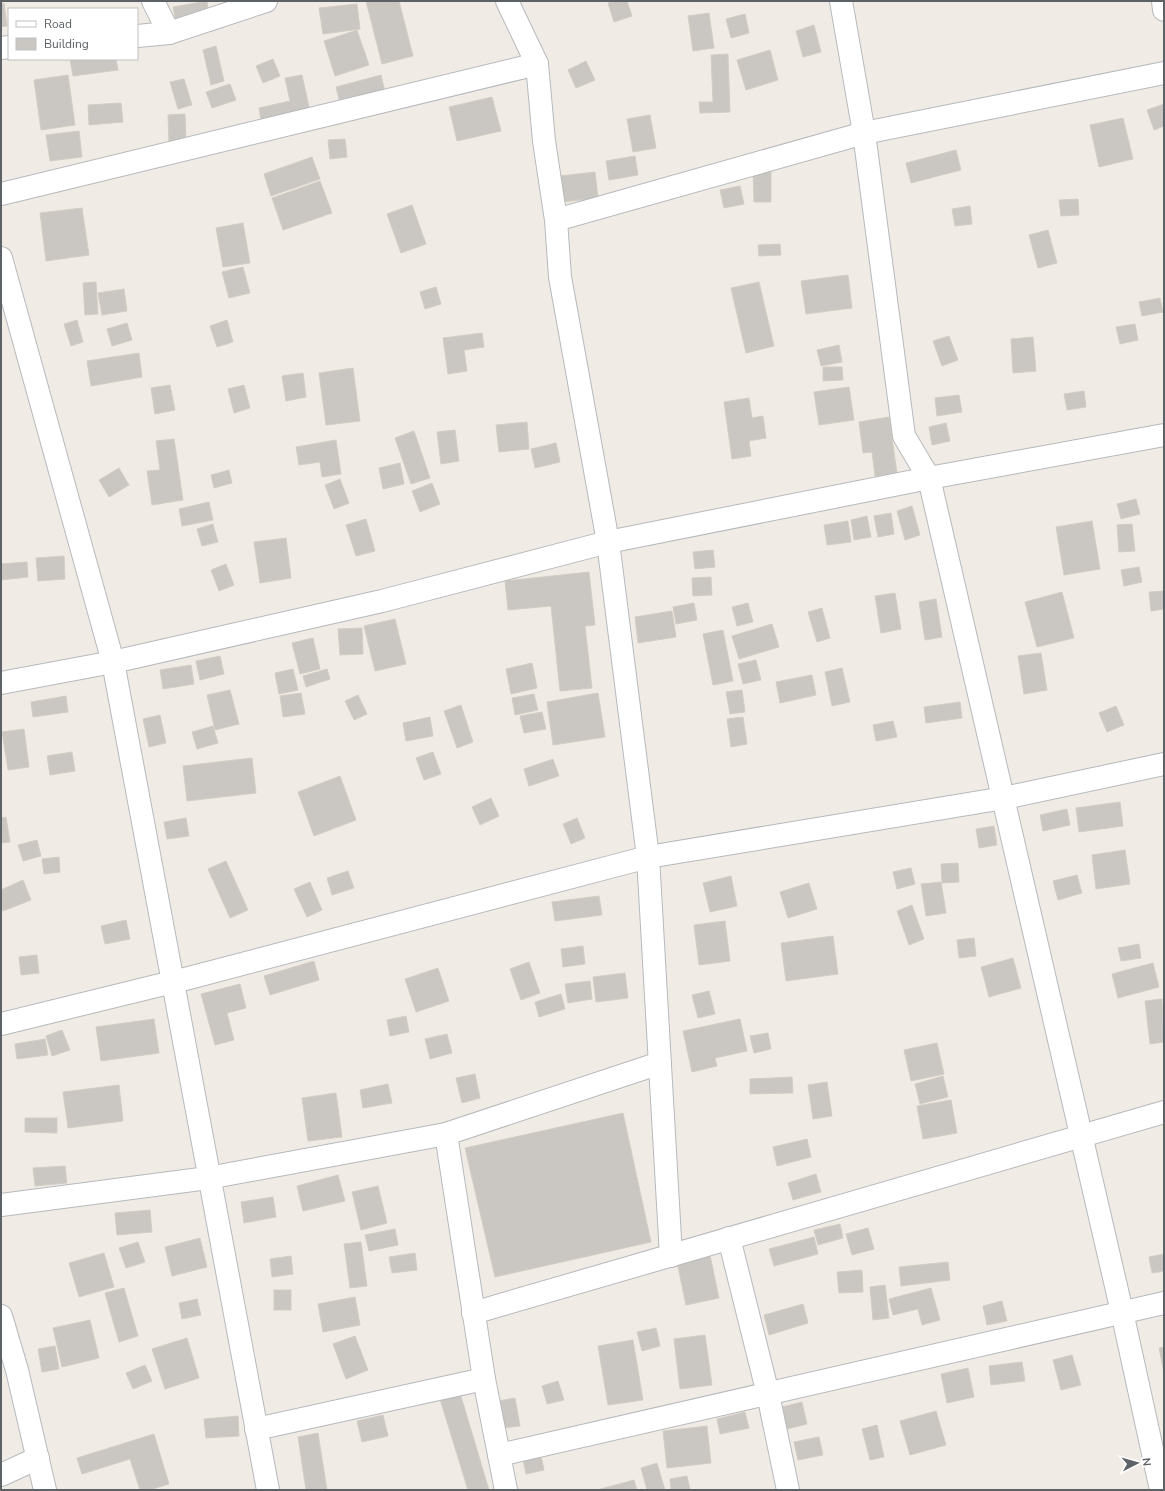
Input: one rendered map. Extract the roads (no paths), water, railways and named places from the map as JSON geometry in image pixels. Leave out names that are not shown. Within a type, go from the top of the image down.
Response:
[{"type":"street","points":[[154,1],[169,33]]},
{"type":"street","points":[[138,36],[169,33],[266,1]]},
{"type":"street","points":[[506,1],[537,64],[544,141],[556,220],[560,277],[608,542],[648,857],[671,1256]]},
{"type":"street","points":[[841,1],[864,133],[904,436],[929,478],[1082,1137],[1161,1490]]},
{"type":"street","points":[[1163,1],[1164,10]]},
{"type":"street","points":[[1,194],[537,64]]},
{"type":"street","points":[[556,220],[864,133],[1164,73]]},
{"type":"street","points":[[1,258],[113,662],[208,1178],[268,1490]]},
{"type":"street","points":[[1,683],[113,662],[382,601],[608,542],[929,478],[1164,435]]},
{"type":"street","points":[[1,1024],[172,982],[648,857],[1004,798],[1164,764]]},
{"type":"street","points":[[1,1205],[208,1178],[446,1134],[660,1063]]},
{"type":"street","points":[[474,1313],[1164,1112]]},
{"type":"street","points":[[446,1134],[484,1379],[506,1490]]},
{"type":"street","points":[[730,1238],[768,1394],[788,1490]]},
{"type":"street","points":[[499,1455],[1164,1302]]},
{"type":"street","points":[[1,1316],[17,1370],[45,1490]]},
{"type":"street","points":[[256,1429],[484,1379]]},
{"type":"street","points":[[1,1475],[38,1458]]}]
